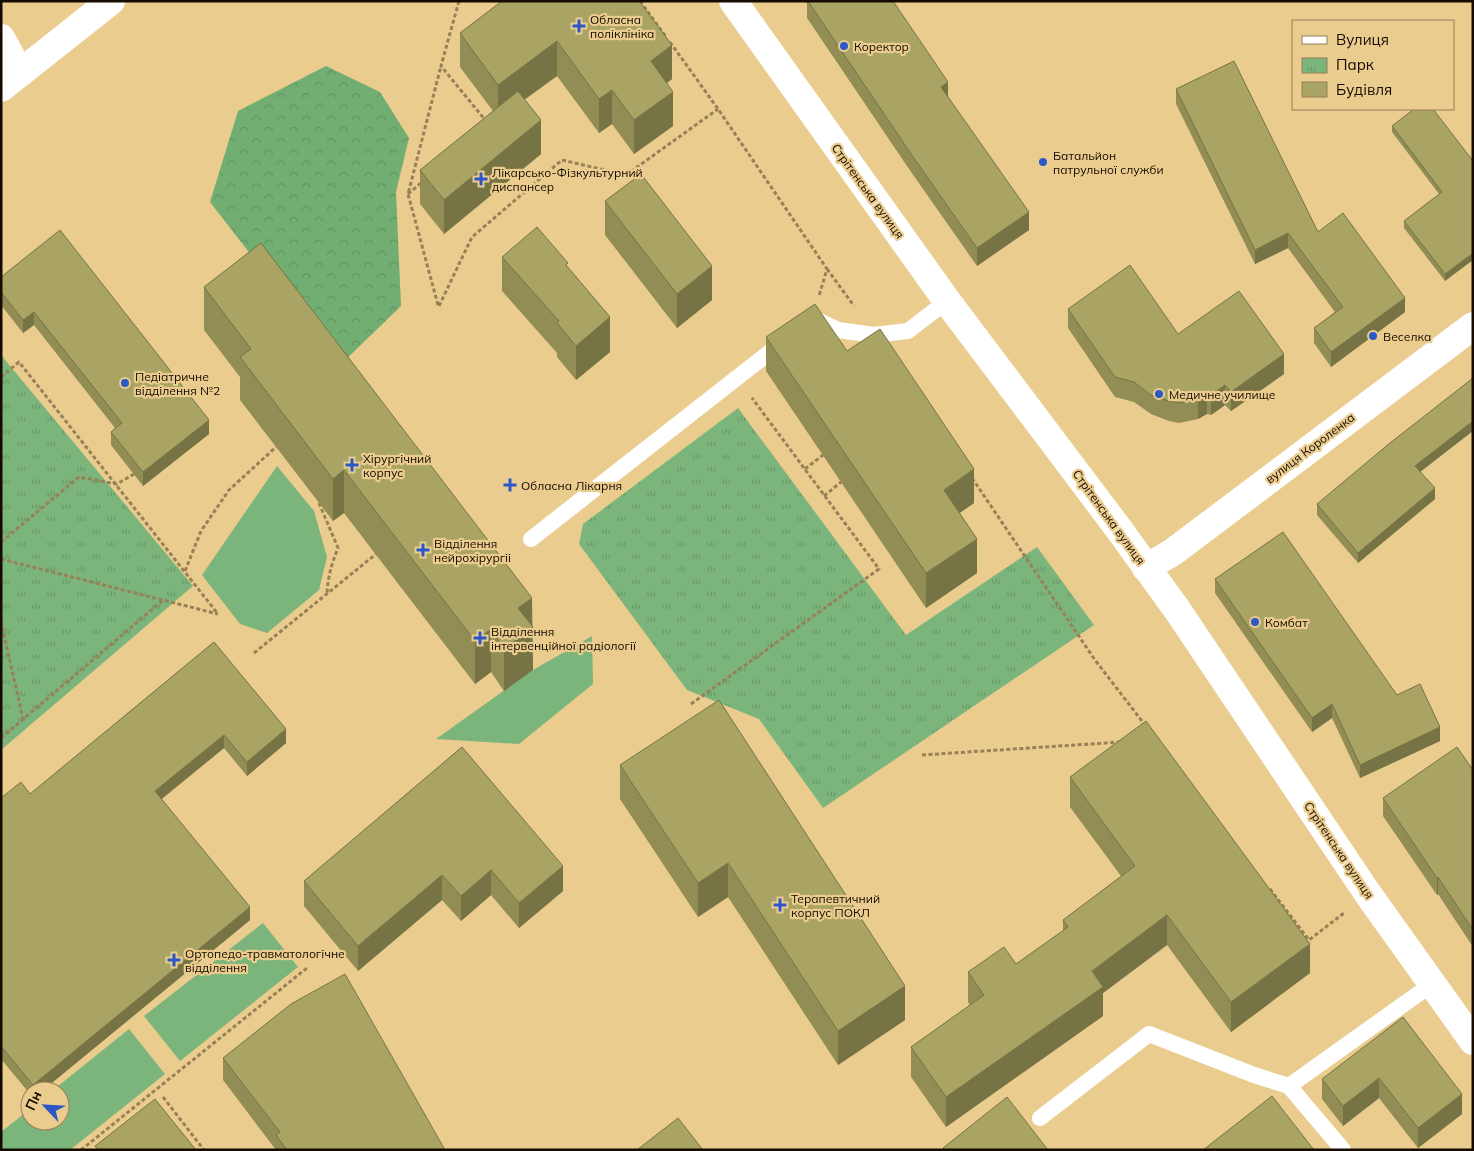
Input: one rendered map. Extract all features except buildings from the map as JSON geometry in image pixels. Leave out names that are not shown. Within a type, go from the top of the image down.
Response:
[{"type":"street","points":[[1,38],[10,81],[111,1]]},
{"type":"street","name":"Стрітенська вулиця","points":[[733,1],[947,301],[1178,611],[1368,894],[1473,1041]]},
{"type":"street","name":"вулиця Короленка","points":[[1146,568],[1173,552],[1473,326]]},
{"type":"lane","points":[[531,539],[813,318],[838,330],[874,335],[908,331],[947,301]]},
{"type":"lane","points":[[1289,1086],[1432,984]]},
{"type":"lane","points":[[1040,1118],[1149,1034],[1254,1075],[1289,1086],[1343,1150]]},
{"type":"path","points":[[459,1],[440,66],[408,194],[439,306],[472,237],[562,160],[626,175],[718,109]]},
{"type":"path","points":[[640,1],[718,109],[874,335]]},
{"type":"path","points":[[440,66],[491,126]]},
{"type":"path","points":[[408,194],[423,181]]},
{"type":"path","points":[[813,318],[827,269]]},
{"type":"path","points":[[1,377],[19,362],[218,614],[1,559]]},
{"type":"path","points":[[691,704],[879,570],[737,377]]},
{"type":"path","points":[[185,572],[201,531],[229,490],[276,447]]},
{"type":"path","points":[[805,469],[823,455]]},
{"type":"path","points":[[968,473],[1096,660],[1145,726]]},
{"type":"path","points":[[1,542],[79,477],[117,484],[134,474]]},
{"type":"path","points":[[824,496],[841,482]]},
{"type":"path","points":[[319,503],[338,548],[331,564],[327,593]]},
{"type":"path","points":[[254,653],[376,554]]},
{"type":"path","points":[[1,738],[162,600]]},
{"type":"path","points":[[1,621],[23,719]]},
{"type":"path","points":[[922,755],[1127,742]]},
{"type":"path","points":[[1268,886],[1309,940],[1368,894]]},
{"type":"path","points":[[81,1150],[308,968]]},
{"type":"path","points":[[163,1097],[204,1150]]},
{"type":"green space","points":[[326,66],[380,92],[409,138],[396,192],[401,306],[338,367],[210,202],[238,111]]},
{"type":"green space","points":[[1,355],[193,586],[1,750]]},
{"type":"green space","points":[[738,408],[906,635],[1037,547],[1094,625],[823,808],[759,719],[687,690],[579,544],[583,524]]},
{"type":"green space","points":[[277,466],[314,511],[327,557],[319,590],[267,633],[240,624],[202,575]]},
{"type":"green space","points":[[592,636],[593,684],[519,744],[436,739],[533,670]]},
{"type":"green space","points":[[263,923],[298,967],[180,1061],[144,1016]]},
{"type":"green space","points":[[129,1029],[165,1074],[70,1150],[1,1150],[1,1132],[20,1117],[20,1131],[70,1131],[70,1081],[64,1081]]},
{"type":"place","name":"Обласна поліклініка","points":[[579,26]]},
{"type":"place","name":"Коректор","points":[[844,46]]},
{"type":"place","name":"Батальйон патрульної служби","points":[[1043,162]]},
{"type":"place","name":"Лікарсько-Фізкультурний диспансер","points":[[481,179]]},
{"type":"place","name":"Веселка","points":[[1373,336]]},
{"type":"place","name":"Педіатричне відділення №2","points":[[125,383]]},
{"type":"place","name":"Медичне училище","points":[[1159,394]]},
{"type":"place","name":"Хірургічний корпус","points":[[352,465]]},
{"type":"place","name":"Обласна Лікарня","points":[[510,485]]},
{"type":"place","name":"Відділення нейрохірургіі","points":[[423,550]]},
{"type":"place","name":"Комбат","points":[[1255,622]]},
{"type":"place","name":"Відділення інтервенційної радіології","points":[[480,638]]},
{"type":"place","name":"Терапевтичний корпус ПОКЛ","points":[[780,905]]},
{"type":"place","name":"Ортопедо-травматологічне відділення","points":[[174,960]]}]
